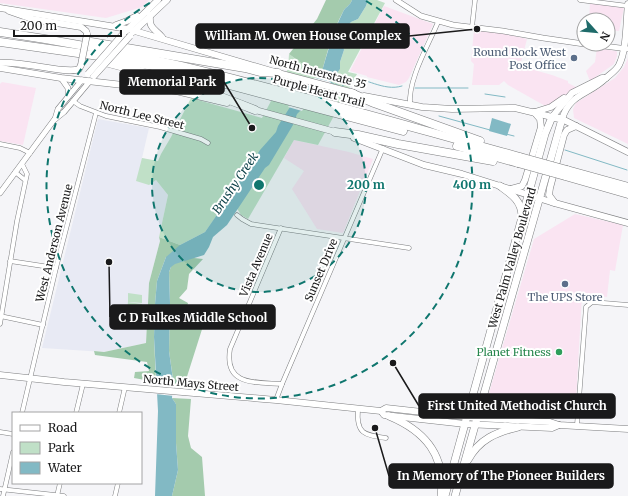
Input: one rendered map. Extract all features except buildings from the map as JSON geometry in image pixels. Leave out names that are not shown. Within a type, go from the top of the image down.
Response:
[{"type":"highway","name":"Purple Heart Trail","points":[[0,32],[51,40],[180,66],[566,173],[628,187]]},
{"type":"highway","points":[[51,40],[73,40],[107,44],[260,72],[278,73]]},
{"type":"highway","name":"Purple Heart Trail","points":[[0,42],[99,56],[169,69],[267,91]]},
{"type":"highway","points":[[86,55],[195,87],[256,110]]},
{"type":"highway","points":[[350,92],[499,148],[519,160]]},
{"type":"highway","name":"North Interstate 35","points":[[552,116],[562,119]]},
{"type":"highway","name":"West Palm Valley Boulevard","points":[[445,496],[545,134],[552,116]]},
{"type":"highway","name":"West Palm Valley Boulevard","points":[[458,485],[508,314],[562,119]]},
{"type":"highway","points":[[333,131],[494,161],[519,160]]},
{"type":"highway","name":"Purple Heart Trail","points":[[566,173],[628,194]]},
{"type":"highway","points":[[500,186],[518,200],[522,218]]},
{"type":"highway","points":[[501,292],[501,306],[502,309],[508,314]]},
{"type":"highway","points":[[495,314],[502,316],[502,334]]},
{"type":"highway","points":[[443,414],[463,409],[467,404],[474,388]]},
{"type":"highway","points":[[483,398],[484,406],[487,412],[504,419]]},
{"type":"highway","points":[[389,416],[410,426],[424,438],[431,448],[441,470],[441,496]]},
{"type":"highway","points":[[455,496],[469,458],[480,444],[494,434],[518,427]]},
{"type":"main road","points":[[113,26],[131,20],[158,0]]},
{"type":"main road","points":[[92,79],[135,30],[167,0]]},
{"type":"main road","points":[[510,189],[522,186],[525,180],[541,127],[540,119],[534,112],[551,107],[573,96],[602,78],[606,78],[618,67],[626,48],[628,5]]},
{"type":"main road","points":[[0,63],[22,63],[71,71],[79,69],[87,34],[82,27],[32,20],[1,8]]},
{"type":"main road","name":"North Interstate 35","points":[[1,8],[135,30],[278,73],[350,92],[410,105],[452,109],[512,108],[552,116]]},
{"type":"main road","points":[[82,80],[148,8]]},
{"type":"main road","points":[[150,15],[152,28],[162,38]]},
{"type":"main road","points":[[0,68],[60,78],[82,80],[92,79],[176,91],[256,110],[333,131],[383,148],[424,165],[462,174],[555,203],[628,223]]},
{"type":"main road","points":[[552,116],[573,96]]},
{"type":"main road","points":[[562,119],[573,96]]},
{"type":"main road","name":"North Interstate 35","points":[[562,119],[628,152]]},
{"type":"main road","points":[[555,203],[549,195],[564,135],[567,130],[576,126]]},
{"type":"main road","name":"North Mays Street","points":[[0,375],[381,411],[386,408],[443,414],[466,420]]},
{"type":"main road","name":"North Mays Street","points":[[381,411],[384,415],[389,416],[466,420],[518,427],[552,428],[559,424]]},
{"type":"main road","name":"North Mays Street","points":[[476,421],[504,419],[628,429]]},
{"type":"street","points":[[396,0],[422,16],[438,22],[462,27],[503,31],[576,43]]},
{"type":"street","points":[[472,27],[475,0]]},
{"type":"street","points":[[580,0],[628,5]]},
{"type":"street","points":[[410,105],[409,94],[412,83],[438,22]]},
{"type":"street","points":[[616,47],[626,48]]},
{"type":"street","points":[[60,78],[68,88],[68,96]]},
{"type":"street","points":[[0,193],[54,120],[64,112],[92,79]]},
{"type":"street","points":[[54,120],[58,109],[82,80]]},
{"type":"street","name":"North Lee Street","points":[[73,101],[80,106],[117,119],[160,127],[201,139],[208,143]]},
{"type":"street","name":"West Anderson Avenue","points":[[22,412],[56,268],[96,112]]},
{"type":"street","points":[[0,144],[20,148],[30,153]]},
{"type":"street","name":"Sunset Drive","points":[[276,400],[383,148]]},
{"type":"street","points":[[0,324],[27,172],[22,164]]},
{"type":"street","points":[[15,172],[25,180]]},
{"type":"street","points":[[237,215],[242,220],[251,224],[409,248]]},
{"type":"street","name":"Vista Avenue","points":[[281,228],[230,348],[229,360],[231,369],[240,379],[282,384]]},
{"type":"street","points":[[10,261],[56,268]]},
{"type":"street","points":[[577,425],[586,307],[592,302],[628,306]]},
{"type":"street","points":[[1,316],[43,325]]},
{"type":"street","points":[[76,412],[83,384]]},
{"type":"street","points":[[119,412],[125,387]]},
{"type":"street","points":[[358,409],[358,425],[362,431],[372,436],[386,438]]},
{"type":"street","points":[[0,432],[12,434]]},
{"type":"street","points":[[3,496],[2,489],[12,455]]},
{"type":"street","points":[[57,496],[60,484]]},
{"type":"street","points":[[115,496],[118,484]]},
{"type":"street","points":[[2,489],[64,496]]},
{"type":"shaded area","points":[[0,0],[149,0],[142,7],[106,18],[0,3]]},
{"type":"shaded area","points":[[590,3],[624,8],[619,31],[616,31],[616,12],[589,12]]},
{"type":"shaded area","points":[[384,6],[433,24],[409,78],[406,82],[399,85],[350,71]]},
{"type":"shaded area","points":[[474,30],[501,33],[527,39],[520,66],[568,81],[568,83],[578,88],[547,107],[508,85],[504,81],[499,85],[472,85],[474,64],[471,61]]},
{"type":"shaded area","points":[[596,52],[617,52],[614,64],[590,81],[586,71],[595,62]]},
{"type":"shaded area","points":[[628,58],[628,144],[574,118],[573,109],[576,103],[615,78],[624,67]]},
{"type":"shaded area","points":[[2,82],[36,88],[23,145],[0,141],[0,84]]},
{"type":"shaded area","points":[[98,119],[149,128],[142,158],[158,162],[156,180],[168,195],[159,237],[160,241],[149,283],[146,343],[104,352],[42,348]]},
{"type":"shaded area","points":[[294,140],[373,159],[343,233],[317,229],[292,189],[304,171],[284,158]]},
{"type":"shaded area","points":[[575,214],[623,225],[615,271],[610,270],[607,297],[582,295],[575,418],[495,413],[486,406],[487,400],[534,239]]},
{"type":"green space","points":[[326,0],[352,0],[344,10],[336,27],[321,75],[312,71],[289,54],[317,19]]},
{"type":"green space","points":[[368,0],[377,0],[385,3],[348,72],[357,74],[318,145],[294,140],[248,219],[241,215],[230,197],[205,232],[180,245],[159,237],[168,195],[156,180],[149,185],[136,181],[142,158],[158,161],[191,98],[262,118],[288,69],[289,54],[312,71],[321,75],[319,78],[340,69],[340,62],[344,50],[341,35],[351,22],[358,19]]},
{"type":"green space","points":[[159,237],[180,245],[194,258],[203,259],[189,274],[187,289],[179,298],[188,303],[184,317],[204,323],[184,386],[173,385],[169,351],[169,272],[171,267],[166,257],[157,281],[155,304],[154,337],[156,382],[134,378],[135,372],[149,371],[147,362],[95,355],[94,351],[104,352],[146,343],[149,283],[160,241]]},
{"type":"green space","points":[[128,293],[142,295],[142,303],[128,302]]},
{"type":"green space","points":[[128,302],[142,304],[141,312],[127,311]]},
{"type":"green space","points":[[172,398],[191,399],[188,436],[191,448],[202,457],[205,496],[172,496],[178,470],[176,404]]},
{"type":"water","points":[[352,0],[368,0],[358,19],[351,22],[341,35],[344,50],[340,62],[340,69],[330,82],[314,90],[297,114],[293,125],[269,165],[265,168],[227,225],[213,237],[204,255],[175,264],[171,267],[169,272],[169,351],[173,380],[172,398],[176,404],[178,470],[172,496],[155,496],[158,411],[154,337],[155,304],[157,281],[166,257],[180,245],[205,232],[260,150],[276,132],[278,126],[302,88],[321,75],[336,27],[344,10]]},
{"type":"water","points":[[492,118],[511,124],[507,136],[489,131]]},
{"type":"pier","points":[[315,78],[332,82],[320,89],[302,84]]},
{"type":"pier","points":[[299,90],[314,94],[302,111],[288,107]]},
{"type":"pier","points":[[154,384],[174,386],[174,396],[155,394]]},
{"type":"waterway","points":[[342,86],[357,79],[381,86],[402,86]]},
{"type":"waterway","points":[[329,81],[334,84]]},
{"type":"waterway","points":[[415,88],[468,88]]},
{"type":"waterway","points":[[485,94],[505,97]]},
{"type":"waterway","points":[[439,116],[490,130]]},
{"type":"waterway","points":[[506,134],[514,136]]},
{"type":"waterway","points":[[565,150],[627,170]]},
{"type":"place","name":"William M. Owen House Complex","points":[[477,29]]},
{"type":"place","name":"Round Rock West Post Office","points":[[574,58]]},
{"type":"place","name":"Memorial Park","points":[[252,128]]},
{"type":"place","name":"C D Fulkes Middle School","points":[[109,262]]},
{"type":"place","name":"The UPS Store","points":[[565,284]]},
{"type":"place","name":"Planet Fitness","points":[[559,352]]},
{"type":"place","name":"First United Methodist Church","points":[[393,363]]},
{"type":"place","name":"In Memory of The Pioneer Builders","points":[[375,428]]},
{"type":"water label","name":"Brushy Creek","points":[[235,183]]}]
